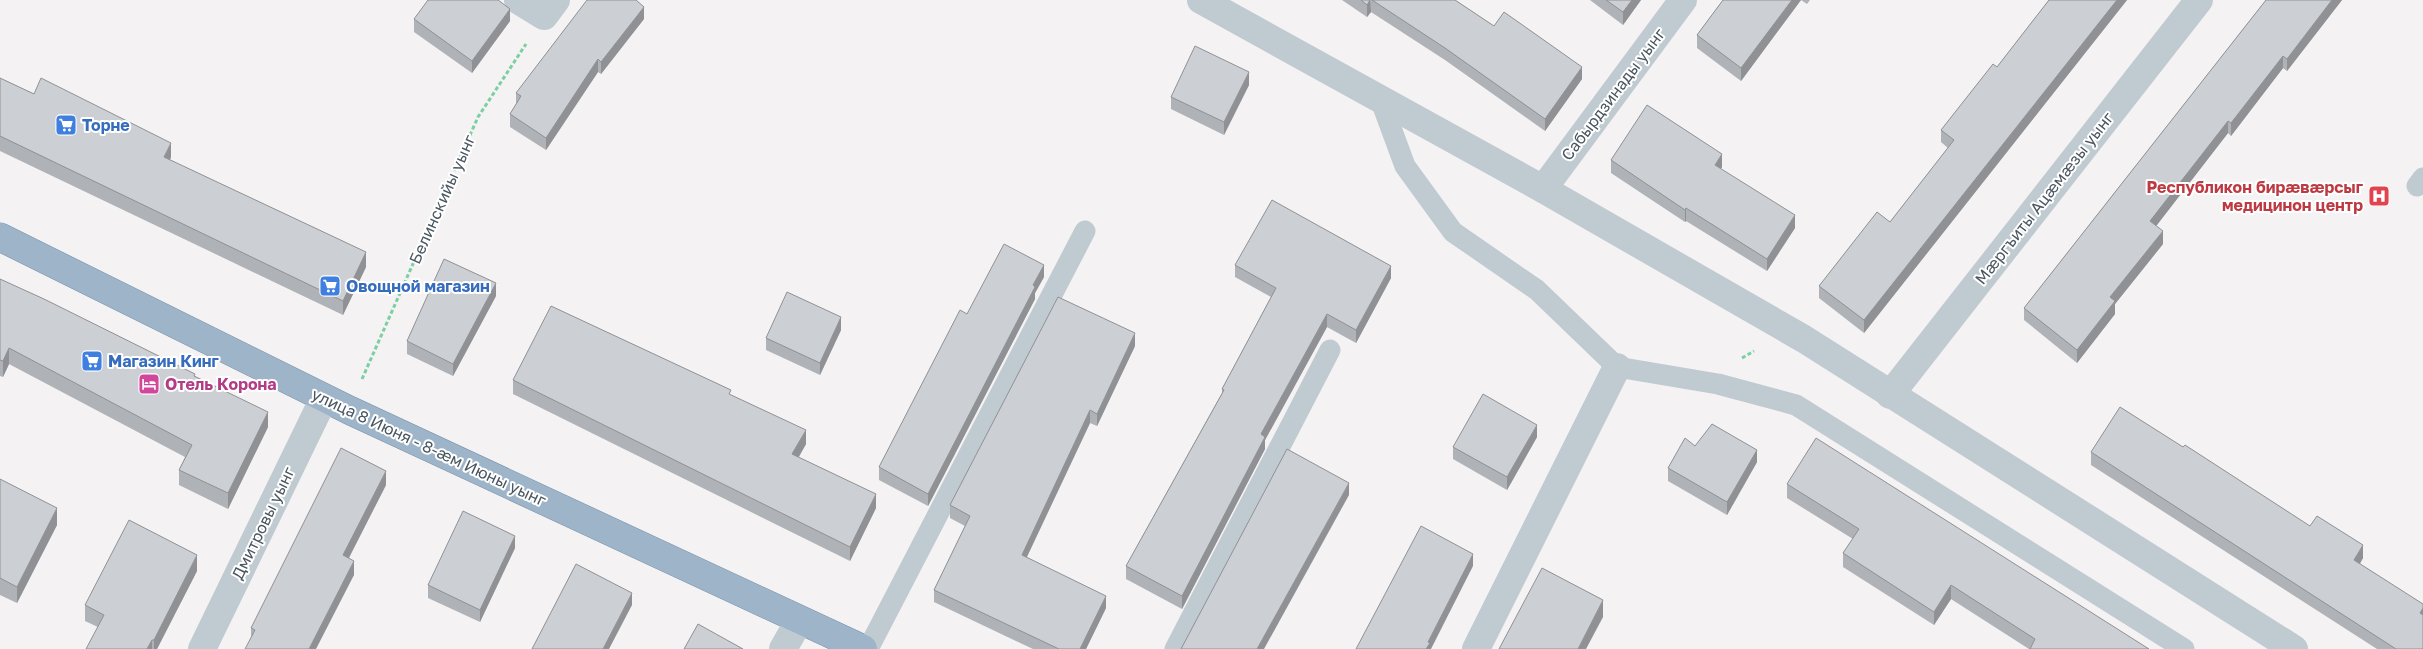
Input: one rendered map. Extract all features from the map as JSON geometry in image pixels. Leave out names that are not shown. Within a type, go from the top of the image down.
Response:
[{"type":"highway","name":"улица 8 Июня - 8-ӕм Июны уынг","points":[[0,237],[349,410],[799,621],[863,649]]},
{"type":"street","points":[[518,0],[550,8]]},
{"type":"street","points":[[1201,0],[1543,189],[1804,339],[2294,649]]},
{"type":"street","name":"Сабырдзинады уынг","points":[[1543,189],[1683,0]]},
{"type":"street","name":"Мӕргъиты Ацӕмӕзы уынг","points":[[1890,395],[2199,0]]},
{"type":"street","points":[[1476,649],[1617,367]]},
{"type":"street","name":"Дмитровы уынг","points":[[202,649],[324,398]]},
{"type":"street","points":[[783,649],[799,621]]},
{"type":"lane","points":[[1381,101],[1405,166],[1453,232],[1537,290],[1617,367],[1718,384],[1796,405],[2184,649]]},
{"type":"lane","points":[[868,649],[1085,231]]},
{"type":"lane","points":[[1175,649],[1330,350]]},
{"type":"path","name":"Белинскийы уынг","points":[[349,410],[478,116],[550,8]]},
{"type":"path","points":[[1718,384],[1740,360],[1755,350]]},
{"type":"building","points":[[428,0],[498,0],[510,9],[472,61],[414,19]]},
{"type":"building","points":[[587,0],[636,0],[644,7],[601,62],[598,59],[546,138],[510,114],[521,96],[516,93]]},
{"type":"building","points":[[1361,0],[1370,0],[1367,5]]},
{"type":"building","points":[[1372,0],[1455,0],[1494,26],[1504,12],[1582,67],[1545,119],[1445,48]]},
{"type":"building","points":[[1606,0],[1632,0],[1623,12]]},
{"type":"building","points":[[1723,0],[1792,0],[1741,68],[1697,35]]},
{"type":"building","points":[[2049,0],[2117,0],[1864,320],[1819,286],[1877,212],[1890,222],[1954,140],[1941,130],[1993,64],[1997,67]]},
{"type":"building","points":[[2266,0],[2332,0],[2287,59],[2283,56],[2231,123],[2228,121],[2150,221],[2163,231],[2110,297],[2115,301],[2077,350],[2024,308]]},
{"type":"building","points":[[1195,46],[1249,72],[1224,122],[1171,97]]},
{"type":"building","points":[[0,78],[34,94],[41,78],[171,143],[164,157],[366,252],[343,301],[0,136]]},
{"type":"building","points":[[1647,105],[1722,154],[1715,165],[1795,215],[1767,259],[1686,208],[1685,210],[1611,160]]},
{"type":"building","points":[[1272,200],[1391,266],[1356,330],[1327,314],[1261,434],[1265,437],[1182,596],[1126,566],[1224,390],[1222,389],[1276,288],[1235,265]]},
{"type":"building","points":[[1004,244],[1044,265],[1033,285],[1035,287],[928,494],[879,467],[960,310],[967,314]]},
{"type":"building","points":[[444,259],[496,283],[453,364],[407,341]]},
{"type":"building","points":[[0,279],[44,299],[268,412],[228,493],[179,470],[192,445],[9,348],[3,361],[0,360]]},
{"type":"building","points":[[787,292],[841,317],[820,363],[766,338]]},
{"type":"building","points":[[1058,297],[1135,333],[1097,414],[1090,410],[1022,555],[1106,596],[1080,649],[1059,649],[934,590],[970,516],[950,505]]},
{"type":"building","points":[[551,306],[731,390],[729,394],[806,430],[792,454],[876,494],[850,547],[513,380]]},
{"type":"building","points":[[1483,394],[1537,425],[1507,477],[1453,447]]},
{"type":"building","points":[[2120,407],[2183,447],[2185,445],[2310,526],[2317,516],[2363,545],[2354,560],[2423,604],[2420,613],[2423,615],[2423,649],[2396,649],[2091,452]]},
{"type":"building","points":[[1712,424],[1757,450],[1727,502],[1668,468],[1685,438],[1695,446]]},
{"type":"building","points":[[1816,438],[2149,649],[2030,649],[2035,639],[1951,585],[1934,612],[1843,553],[1859,529],[1787,484]]},
{"type":"building","points":[[341,448],[386,471],[343,555],[354,561],[309,649],[245,649],[255,630],[251,628]]},
{"type":"building","points":[[1287,449],[1349,483],[1257,649],[1181,649]]},
{"type":"building","points":[[0,479],[57,508],[17,587],[0,578]]},
{"type":"building","points":[[463,511],[515,536],[480,610],[428,585]]},
{"type":"building","points":[[129,520],[197,555],[154,640],[152,640],[147,649],[86,649],[104,615],[85,605]]},
{"type":"building","points":[[1421,526],[1473,554],[1428,642],[1430,643],[1426,649],[1356,649]]},
{"type":"building","points":[[576,564],[632,593],[603,649],[532,649]]},
{"type":"building","points":[[1542,568],[1603,600],[1578,649],[1499,649]]},
{"type":"building","points":[[698,624],[743,649],[684,649]]},
{"type":"place","name":"Торне","points":[[66,125]]},
{"type":"place","name":"Республикон бирæвæрсыг медицинон центр","points":[[2379,196]]},
{"type":"place","name":"Овощной магазин","points":[[330,286]]},
{"type":"place","name":"Магазин Кинг","points":[[92,361]]},
{"type":"place","name":"Отель Корона","points":[[149,384]]}]
